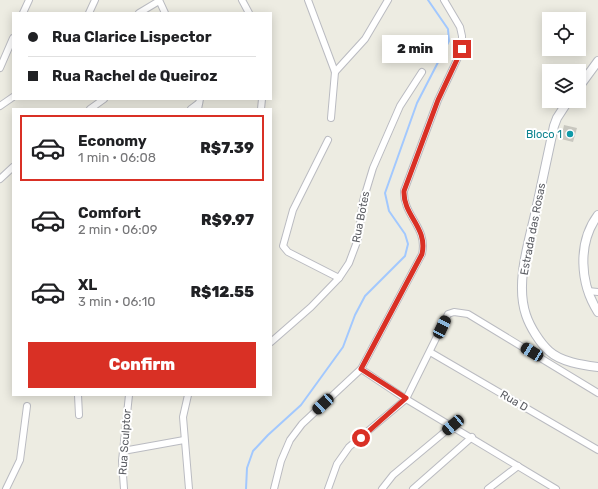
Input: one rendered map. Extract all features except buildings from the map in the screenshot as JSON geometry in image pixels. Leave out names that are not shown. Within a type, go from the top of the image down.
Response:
[{"type":"main road","points":[[586,77],[598,61]]},
{"type":"main road","name":"Estrada das Rosas","points":[[563,108],[554,126],[528,247],[523,274],[523,301],[525,315],[529,323],[549,352],[565,360],[598,367]]},
{"type":"main road","points":[[598,215],[589,230],[585,243],[584,269],[588,291],[598,312]]},
{"type":"street","points":[[23,12],[29,0]]},
{"type":"street","points":[[89,12],[95,0]]},
{"type":"street","points":[[141,12],[159,0],[165,12]]},
{"type":"street","points":[[242,0],[248,12]]},
{"type":"street","points":[[308,0],[335,72],[331,118]]},
{"type":"street","points":[[335,72],[365,39],[388,0]]},
{"type":"street","points":[[274,489],[281,461],[290,440],[302,424],[361,369],[422,254],[424,239],[406,204],[404,191],[438,100],[462,49],[460,27],[444,0]]},
{"type":"street","points":[[0,68],[12,40]]},
{"type":"street","name":"Rua Botes","points":[[272,341],[301,317],[339,278],[354,254],[362,216],[363,201],[384,142],[400,106],[422,72]]},
{"type":"street","points":[[0,105],[12,98]]},
{"type":"street","points":[[91,108],[103,100]]},
{"type":"street","points":[[328,140],[293,210],[283,246],[288,252],[339,278]]},
{"type":"street","points":[[0,179],[12,168]]},
{"type":"street","points":[[588,291],[598,292]]},
{"type":"street","points":[[328,489],[336,464],[349,447],[406,398],[448,314],[454,312],[468,314],[598,393]]},
{"type":"street","name":"Rua D","points":[[430,352],[598,450]]},
{"type":"street","points":[[361,369],[556,489]]},
{"type":"street","points":[[78,396],[80,415]]},
{"type":"street","name":"Rua Sculptor","points":[[124,489],[122,473],[123,451],[129,396]]},
{"type":"street","points":[[188,396],[182,417],[189,489]]},
{"type":"street","points":[[6,489],[20,460],[27,406]]},
{"type":"street","points":[[382,489],[393,475],[453,425]]},
{"type":"street","points":[[413,489],[472,437]]},
{"type":"street","points":[[123,451],[184,440]]},
{"type":"street","points":[[488,489],[518,466]]},
{"type":"waterway","points":[[246,489],[247,468],[253,451],[301,405],[343,347],[355,315],[365,296],[405,256],[408,244],[405,234],[389,211],[385,193],[417,103],[449,41],[448,29],[428,0]]},
{"type":"place","name":"Bloco 1","points":[[570,134]]},
{"type":"route","points":[[361,438],[406,398],[361,369],[422,254],[424,239],[406,204],[404,191],[438,100],[462,49]]}]
